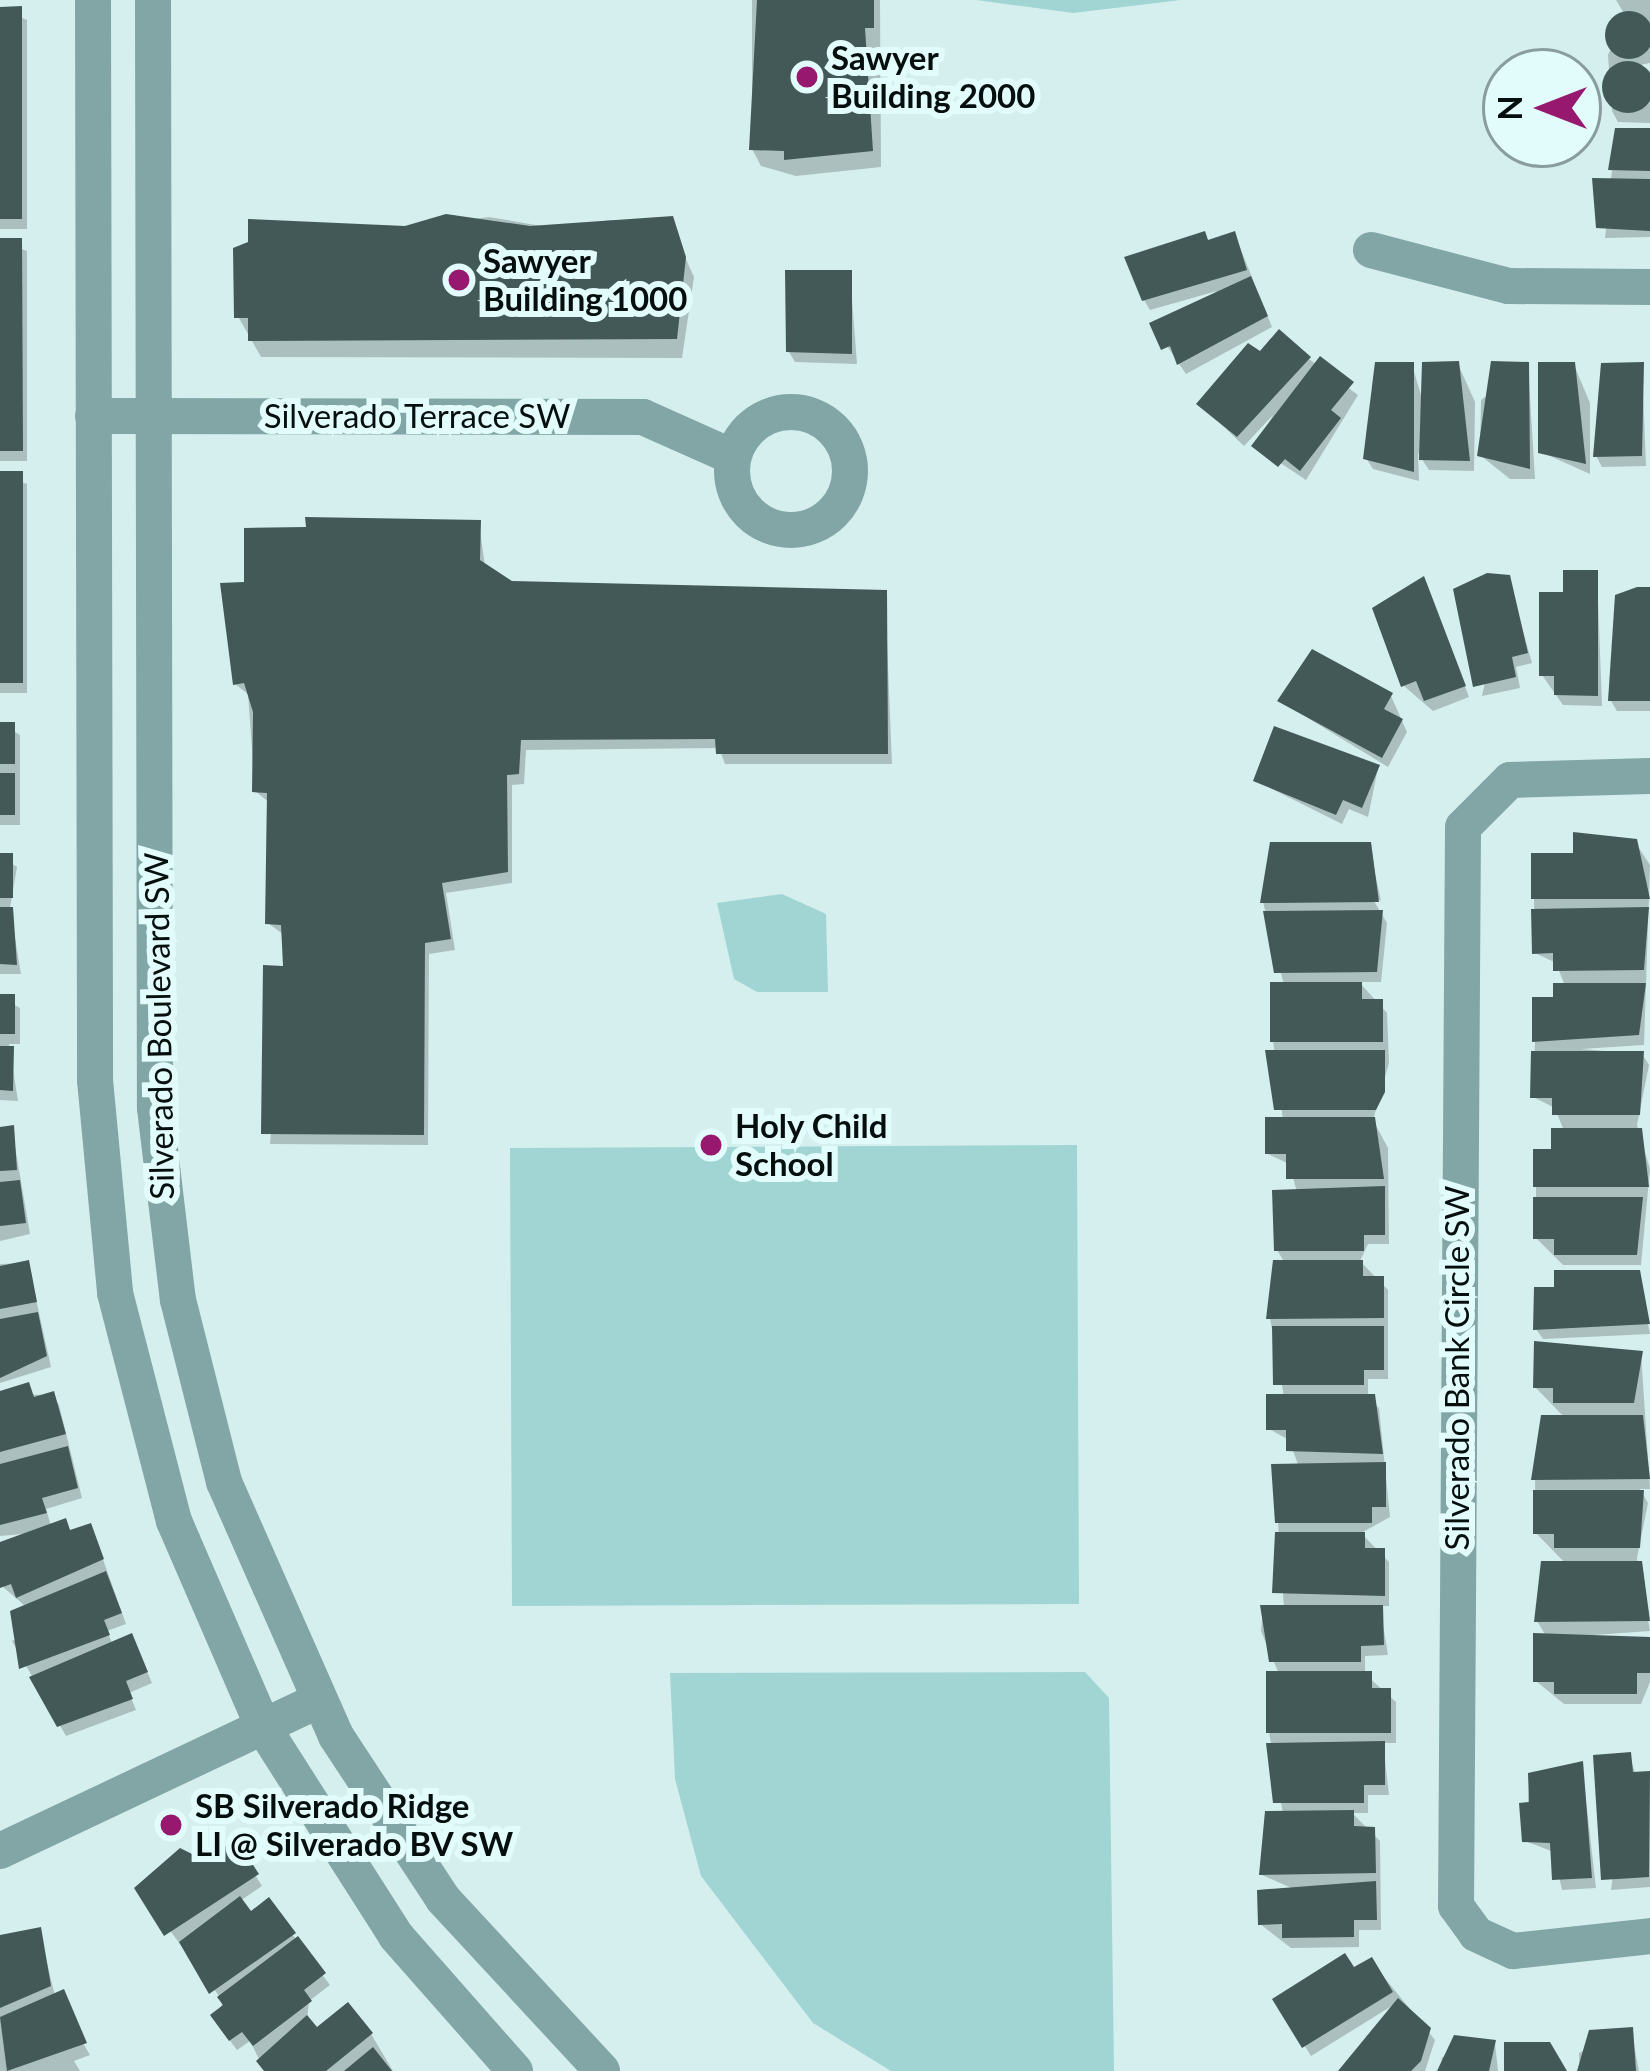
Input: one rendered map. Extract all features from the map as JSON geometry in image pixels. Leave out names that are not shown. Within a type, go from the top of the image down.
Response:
[{"type":"street","name":"Silverado Boulevard SW","points":[[93,0],[93,416],[105,1228],[174,1521],[262,1727],[396,1936],[515,2071]]},
{"type":"street","name":"Silverado Boulevard SW","points":[[153,0],[163,1211],[224,1482],[317,1701],[443,1899],[602,2071]]},
{"type":"street","points":[[1371,250],[1508,286],[1650,287]]},
{"type":"street","name":"Silverado Terrace SW","points":[[93,416],[643,417],[733,457]]},
{"type":"street","name":"Silverado Bank Circle SW","points":[[1650,776],[1510,780],[1462,827],[1456,1906],[1476,1934],[1513,1952],[1650,1936]]},
{"type":"street","points":[[0,1851],[317,1701]]},
{"type":"shaded area","points":[[976,0],[1181,0],[1073,13]]},
{"type":"shaded area","points":[[782,894],[826,914],[828,992],[757,992],[734,979],[717,903]]},
{"type":"shaded area","points":[[1077,1145],[1079,1604],[512,1606],[510,1148]]},
{"type":"shaded area","points":[[1085,1672],[1109,1698],[1114,2071],[891,2071],[813,2023],[701,1876],[675,1779],[670,1673]]},
{"type":"building","name":"Sawyer Building 2000","points":[[757,0],[874,0],[874,28],[865,28],[873,151],[784,160],[784,151],[749,150]]},
{"type":"building","points":[[22,6],[22,219],[0,219],[0,7]]},
{"type":"building","points":[[1629,11],[1646,18],[1653,35],[1646,52],[1629,59],[1612,52],[1605,35],[1612,18]]},
{"type":"building","points":[[1618,63],[1638,63],[1652,77],[1652,97],[1638,111],[1618,111],[1604,97],[1604,77]]},
{"type":"building","points":[[1615,128],[1650,128],[1650,171],[1608,170]]},
{"type":"building","points":[[1592,178],[1650,179],[1650,231],[1596,228]]},
{"type":"building","name":"Sawyer Building 1000","points":[[446,214],[530,226],[673,216],[686,257],[677,339],[248,341],[248,318],[234,318],[233,248],[248,242],[248,219],[405,226]]},
{"type":"building","points":[[1205,231],[1208,240],[1235,231],[1247,270],[1142,301],[1124,257]]},
{"type":"building","points":[[0,238],[22,238],[23,451],[0,451]]},
{"type":"building","points":[[785,270],[852,270],[852,354],[786,352]]},
{"type":"building","points":[[1251,276],[1268,316],[1177,365],[1170,346],[1161,350],[1149,323]]},
{"type":"building","points":[[1279,329],[1311,357],[1237,437],[1196,404],[1248,343],[1260,351]]},
{"type":"building","points":[[1320,356],[1354,382],[1331,410],[1341,418],[1300,471],[1285,459],[1278,467],[1251,446]]},
{"type":"building","points":[[1459,361],[1470,461],[1419,460],[1422,362]]},
{"type":"building","points":[[1491,361],[1529,362],[1530,469],[1477,456]]},
{"type":"building","points":[[1375,362],[1414,362],[1414,472],[1363,459]]},
{"type":"building","points":[[1538,362],[1575,362],[1586,464],[1538,453]]},
{"type":"building","points":[[1644,362],[1642,456],[1593,457],[1601,363]]},
{"type":"building","points":[[0,471],[23,471],[23,683],[0,683]]},
{"type":"building","points":[[305,517],[481,520],[480,560],[512,581],[887,590],[888,754],[716,754],[715,739],[521,740],[519,774],[507,775],[508,872],[442,883],[451,939],[425,943],[424,1135],[261,1134],[263,965],[283,966],[281,925],[265,924],[267,793],[252,792],[253,712],[244,683],[233,685],[220,583],[244,582],[244,528],[306,527]]},
{"type":"building","points":[[1563,570],[1598,570],[1598,696],[1554,695],[1554,676],[1539,676],[1539,592],[1563,592]]},
{"type":"building","points":[[1487,573],[1510,575],[1528,653],[1512,657],[1516,677],[1473,687],[1453,589]]},
{"type":"building","points":[[1424,576],[1466,686],[1424,701],[1416,681],[1401,687],[1372,608]]},
{"type":"building","points":[[1650,587],[1650,701],[1608,701],[1615,595]]},
{"type":"building","points":[[1312,649],[1393,693],[1384,709],[1403,719],[1382,758],[1277,701]]},
{"type":"building","points":[[0,722],[15,722],[15,764],[0,764]]},
{"type":"building","points":[[1274,726],[1380,765],[1362,808],[1343,800],[1336,815],[1253,781]]},
{"type":"building","points":[[0,773],[15,773],[15,815],[0,815]]},
{"type":"building","points":[[1573,832],[1637,839],[1650,899],[1531,899],[1531,853],[1573,853]]},
{"type":"building","points":[[1270,842],[1371,842],[1379,902],[1260,903]]},
{"type":"building","points":[[0,853],[13,853],[13,898],[0,898]]},
{"type":"building","points":[[0,907],[13,907],[17,965],[0,964]]},
{"type":"building","points":[[1649,907],[1644,970],[1553,971],[1553,953],[1532,954],[1531,909]]},
{"type":"building","points":[[1383,910],[1377,972],[1274,973],[1263,911]]},
{"type":"building","points":[[1270,982],[1362,982],[1362,999],[1383,999],[1383,1042],[1270,1042]]},
{"type":"building","points":[[1553,983],[1646,983],[1639,1035],[1532,1042],[1532,997],[1553,997]]},
{"type":"building","points":[[0,994],[15,994],[15,1034],[0,1034]]},
{"type":"building","points":[[0,1046],[14,1046],[13,1091],[0,1090]]},
{"type":"building","points":[[1265,1050],[1385,1050],[1385,1092],[1376,1110],[1274,1110]]},
{"type":"building","points":[[1531,1051],[1644,1051],[1640,1115],[1552,1115],[1552,1098],[1530,1098]]},
{"type":"building","points":[[1265,1117],[1375,1117],[1384,1179],[1286,1179],[1286,1154],[1265,1154]]},
{"type":"building","points":[[14,1125],[17,1170],[0,1171],[0,1127]]},
{"type":"building","points":[[1551,1128],[1642,1128],[1649,1187],[1533,1187],[1533,1149],[1551,1149]]},
{"type":"building","points":[[20,1180],[26,1223],[0,1226],[0,1182]]},
{"type":"building","points":[[1385,1186],[1385,1235],[1364,1235],[1364,1251],[1274,1251],[1272,1190]]},
{"type":"building","points":[[1533,1197],[1643,1197],[1637,1255],[1554,1255],[1554,1239],[1533,1239]]},
{"type":"building","points":[[29,1260],[37,1302],[0,1309],[0,1266]]},
{"type":"building","points":[[1273,1260],[1363,1260],[1363,1276],[1384,1276],[1384,1318],[1266,1319]]},
{"type":"building","points":[[1554,1270],[1640,1270],[1650,1324],[1533,1330],[1534,1287],[1554,1287]]},
{"type":"building","points":[[38,1312],[47,1356],[0,1378],[0,1319]]},
{"type":"building","points":[[1272,1326],[1384,1326],[1384,1370],[1364,1370],[1364,1385],[1273,1385]]},
{"type":"building","points":[[1534,1341],[1643,1351],[1634,1403],[1553,1403],[1553,1388],[1533,1388]]},
{"type":"building","points":[[29,1382],[34,1397],[54,1391],[66,1434],[0,1452],[0,1391]]},
{"type":"building","points":[[1266,1394],[1375,1394],[1383,1454],[1286,1451],[1286,1430],[1266,1430]]},
{"type":"building","points":[[1541,1415],[1643,1415],[1650,1479],[1531,1480]]},
{"type":"building","points":[[68,1446],[78,1488],[42,1498],[47,1513],[0,1525],[0,1464]]},
{"type":"building","points":[[1386,1462],[1386,1507],[1372,1507],[1372,1523],[1275,1523],[1271,1464]]},
{"type":"building","points":[[1533,1490],[1644,1490],[1640,1548],[1554,1548],[1554,1534],[1533,1534]]},
{"type":"building","points":[[66,1518],[70,1530],[91,1523],[104,1559],[16,1598],[11,1584],[0,1588],[0,1542]]},
{"type":"building","points":[[1275,1532],[1365,1532],[1365,1548],[1385,1548],[1385,1596],[1272,1593]]},
{"type":"building","points":[[1541,1561],[1642,1561],[1650,1621],[1534,1622]]},
{"type":"building","points":[[106,1571],[122,1613],[104,1620],[110,1635],[19,1669],[10,1611]]},
{"type":"building","points":[[1260,1605],[1383,1605],[1384,1645],[1361,1646],[1361,1662],[1269,1662]]},
{"type":"building","points":[[132,1633],[148,1672],[126,1681],[133,1699],[57,1727],[29,1677]]},
{"type":"building","points":[[1533,1633],[1650,1637],[1650,1673],[1637,1673],[1637,1694],[1554,1694],[1554,1682],[1533,1682]]},
{"type":"building","points":[[1266,1671],[1372,1671],[1372,1688],[1391,1688],[1391,1733],[1266,1733]]},
{"type":"building","points":[[1385,1741],[1385,1785],[1364,1785],[1364,1803],[1273,1803],[1266,1743]]},
{"type":"building","points":[[1631,1752],[1633,1772],[1650,1771],[1649,1877],[1601,1880],[1593,1755]]},
{"type":"building","points":[[1583,1761],[1592,1878],[1552,1880],[1550,1843],[1522,1842],[1519,1803],[1529,1802],[1528,1773]]},
{"type":"building","points":[[1354,1810],[1354,1826],[1375,1827],[1376,1873],[1259,1875],[1265,1811]]},
{"type":"building","points":[[236,1839],[259,1874],[164,1936],[134,1888],[180,1848],[204,1860]]},
{"type":"building","points":[[1376,1881],[1377,1920],[1354,1920],[1354,1937],[1282,1938],[1282,1924],[1258,1925],[1257,1890]]},
{"type":"building","points":[[240,1896],[251,1911],[269,1897],[296,1933],[209,1994],[179,1942]]},
{"type":"building","points":[[41,1927],[51,1986],[0,2008],[0,1935]]},
{"type":"building","points":[[298,1936],[326,1973],[304,1990],[312,2001],[253,2046],[242,2032],[229,2041],[210,2015],[223,2005],[217,1997]]},
{"type":"building","points":[[1345,1953],[1354,1967],[1372,1957],[1393,1992],[1302,2048],[1272,1999]]},
{"type":"building","points":[[64,1989],[87,2043],[7,2071],[0,2017]]},
{"type":"building","points":[[1398,1998],[1431,2028],[1421,2061],[1411,2071],[1338,2071]]},
{"type":"building","points":[[348,2002],[373,2033],[326,2071],[264,2071],[256,2061],[307,2015],[317,2027]]},
{"type":"building","points":[[1633,2027],[1636,2071],[1577,2071],[1589,2030]]},
{"type":"building","points":[[1454,2035],[1496,2040],[1489,2071],[1437,2071]]},
{"type":"building","points":[[1504,2042],[1550,2042],[1567,2071],[1504,2071]]},
{"type":"building","points":[[373,2047],[392,2071],[344,2071]]},
{"type":"place","name":"Sawyer Building 2000","points":[[807,77]]},
{"type":"place","name":"Sawyer Building 1000","points":[[459,280]]},
{"type":"place","name":"Holy Child School","points":[[711,1145]]},
{"type":"place","name":"SB Silverado Ridge LI @ Silverado BV SW","points":[[171,1825]]}]
